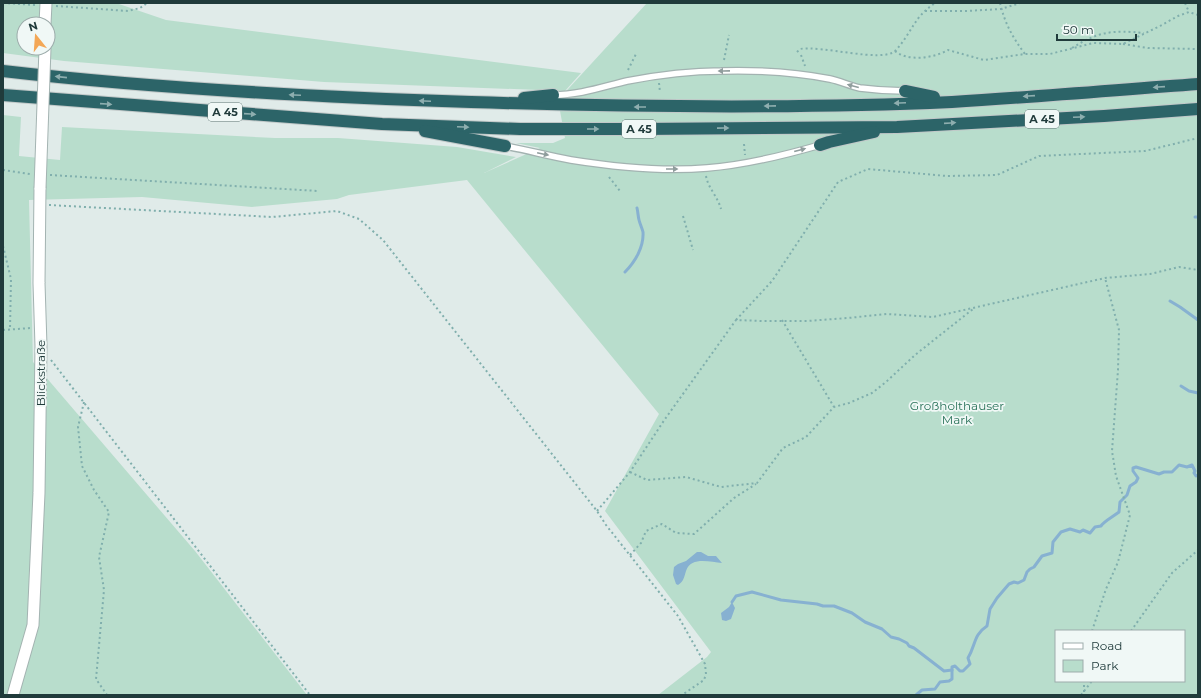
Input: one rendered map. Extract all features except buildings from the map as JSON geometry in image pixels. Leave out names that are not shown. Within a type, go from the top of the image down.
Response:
[{"type":"highway","name":"A 45","points":[[3,71],[183,88],[339,98],[600,106],[737,107],[952,102],[1198,84]]},
{"type":"highway","points":[[905,91],[952,102]]},
{"type":"highway","name":"A 45","points":[[3,95],[382,124],[528,129],[639,130],[897,126],[1104,116],[1198,109]]},
{"type":"highway","points":[[478,102],[553,95]]},
{"type":"highway","points":[[382,124],[505,146]]},
{"type":"highway","points":[[820,145],[897,126]]},
{"type":"street","points":[[45,16],[46,4]]},
{"type":"street","name":"Blickstraße","points":[[13,695],[33,625],[39,493],[41,346],[40,188],[45,56]]},
{"type":"lane","points":[[553,95],[581,93],[628,81],[690,72],[756,70],[785,72],[879,90],[905,91]]},
{"type":"lane","points":[[505,146],[569,160],[640,168],[672,169],[706,168],[746,163],[769,159],[820,145]]},
{"type":"path","points":[[3,3],[46,4],[128,11],[140,8],[147,3]]},
{"type":"path","points":[[797,52],[800,49],[811,48],[866,55],[887,55],[895,52],[918,19],[935,3]]},
{"type":"path","points":[[1000,3],[1012,38],[1025,54]]},
{"type":"path","points":[[925,11],[966,11],[1001,8],[1020,3]]},
{"type":"path","points":[[1185,3],[1189,12]]},
{"type":"path","points":[[1123,44],[1178,16],[1189,12],[1198,15]]},
{"type":"path","points":[[1069,50],[1086,39],[1105,33],[1121,30],[1145,33]]},
{"type":"path","points":[[724,60],[729,35]]},
{"type":"path","points":[[895,52],[901,56],[918,57],[938,56],[948,50],[984,60],[1025,54],[1050,54],[1093,43],[1123,44],[1148,48],[1198,49]]},
{"type":"path","points":[[628,70],[636,54]]},
{"type":"path","points":[[802,55],[806,66]]},
{"type":"path","points":[[597,511],[630,472],[664,419],[736,320],[772,281],[838,182],[868,169],[947,176],[997,175],[1039,156],[1145,151],[1198,138]]},
{"type":"path","points":[[744,144],[746,163]]},
{"type":"path","points":[[706,168],[708,184],[716,195],[721,209]]},
{"type":"path","points":[[3,170],[30,174]]},
{"type":"path","points":[[46,175],[318,191]]},
{"type":"path","points":[[609,177],[620,191]]},
{"type":"path","points":[[40,205],[272,217],[337,211],[359,219],[383,240],[678,616],[704,664],[706,674],[704,680],[682,695]]},
{"type":"path","points":[[683,216],[693,250]]},
{"type":"path","points":[[3,246],[11,279],[10,330]]},
{"type":"path","points":[[736,320],[807,321],[887,314],[933,317],[1105,278],[1150,274],[1179,267],[1198,270]]},
{"type":"path","points":[[1092,630],[1106,590],[1118,562],[1130,515],[1116,476],[1112,450],[1117,385],[1119,330],[1105,278]]},
{"type":"path","points":[[630,555],[641,543],[646,531],[662,524],[676,533],[694,534],[734,498],[757,483],[783,448],[806,437],[834,407],[849,403],[872,393],[974,308]]},
{"type":"path","points":[[782,320],[834,407]]},
{"type":"path","points":[[3,330],[40,327]]},
{"type":"path","points":[[41,346],[310,695]]},
{"type":"path","points":[[84,402],[78,428],[82,466],[94,490],[109,512],[99,558],[104,590],[96,679],[107,695]]},
{"type":"path","points":[[630,472],[647,480],[686,477],[721,488],[757,483]]},
{"type":"path","points":[[1132,630],[1172,573],[1198,550]]},
{"type":"path","points":[[1084,682],[1084,692]]},
{"type":"path","points":[[1081,695],[1091,682]]},
{"type":"green space","points":[[3,3],[116,3],[166,20],[581,73],[565,91],[324,82],[64,61],[26,56],[56,56],[56,16],[16,16],[16,55],[3,53]]},
{"type":"green space","name":"Großholthauser Mark","points":[[647,3],[1198,3],[1198,695],[658,695],[707,657],[711,652],[605,511],[659,414],[467,180],[349,195],[337,199],[252,207],[142,197],[29,200],[33,362],[195,551],[307,695],[3,695],[3,115],[21,117],[19,156],[60,160],[62,127],[275,138],[338,138],[457,147],[516,157],[484,173],[540,148],[516,143],[553,143],[565,138],[558,100]]},
{"type":"water","points":[[697,552],[701,552],[708,556],[716,556],[722,563],[701,561],[692,563],[688,566],[682,582],[678,585],[676,584],[673,575],[674,567],[686,561]]},
{"type":"water","points":[[732,602],[735,608],[731,619],[726,621],[722,620],[721,613],[729,607]]},
{"type":"waterway","points":[[625,272],[635,259],[643,238],[637,208]]},
{"type":"waterway","points":[[1170,301],[1198,320]]},
{"type":"waterway","points":[[1181,386],[1189,391],[1198,393]]},
{"type":"waterway","points":[[916,695],[922,690],[935,689],[940,682],[949,681],[952,679],[952,667],[955,666],[960,671],[963,671],[970,664],[968,658],[979,633],[987,626],[990,609],[997,598],[1009,584],[1014,582],[1018,583],[1024,580],[1027,572],[1034,567],[1042,556],[1052,553],[1053,542],[1061,532],[1070,529],[1080,532],[1083,530],[1090,533],[1095,527],[1101,526],[1119,512],[1120,502],[1127,495],[1130,486],[1136,482],[1138,478],[1133,471],[1133,468],[1136,467],[1159,474],[1164,472],[1172,472],[1179,465],[1187,467],[1192,465],[1195,471],[1194,473],[1196,476],[1198,475]]},
{"type":"waterway","points":[[732,602],[736,596],[752,592],[781,600],[823,606],[834,606],[852,613],[865,622],[882,629],[891,637],[907,643],[944,671],[952,670]]}]
